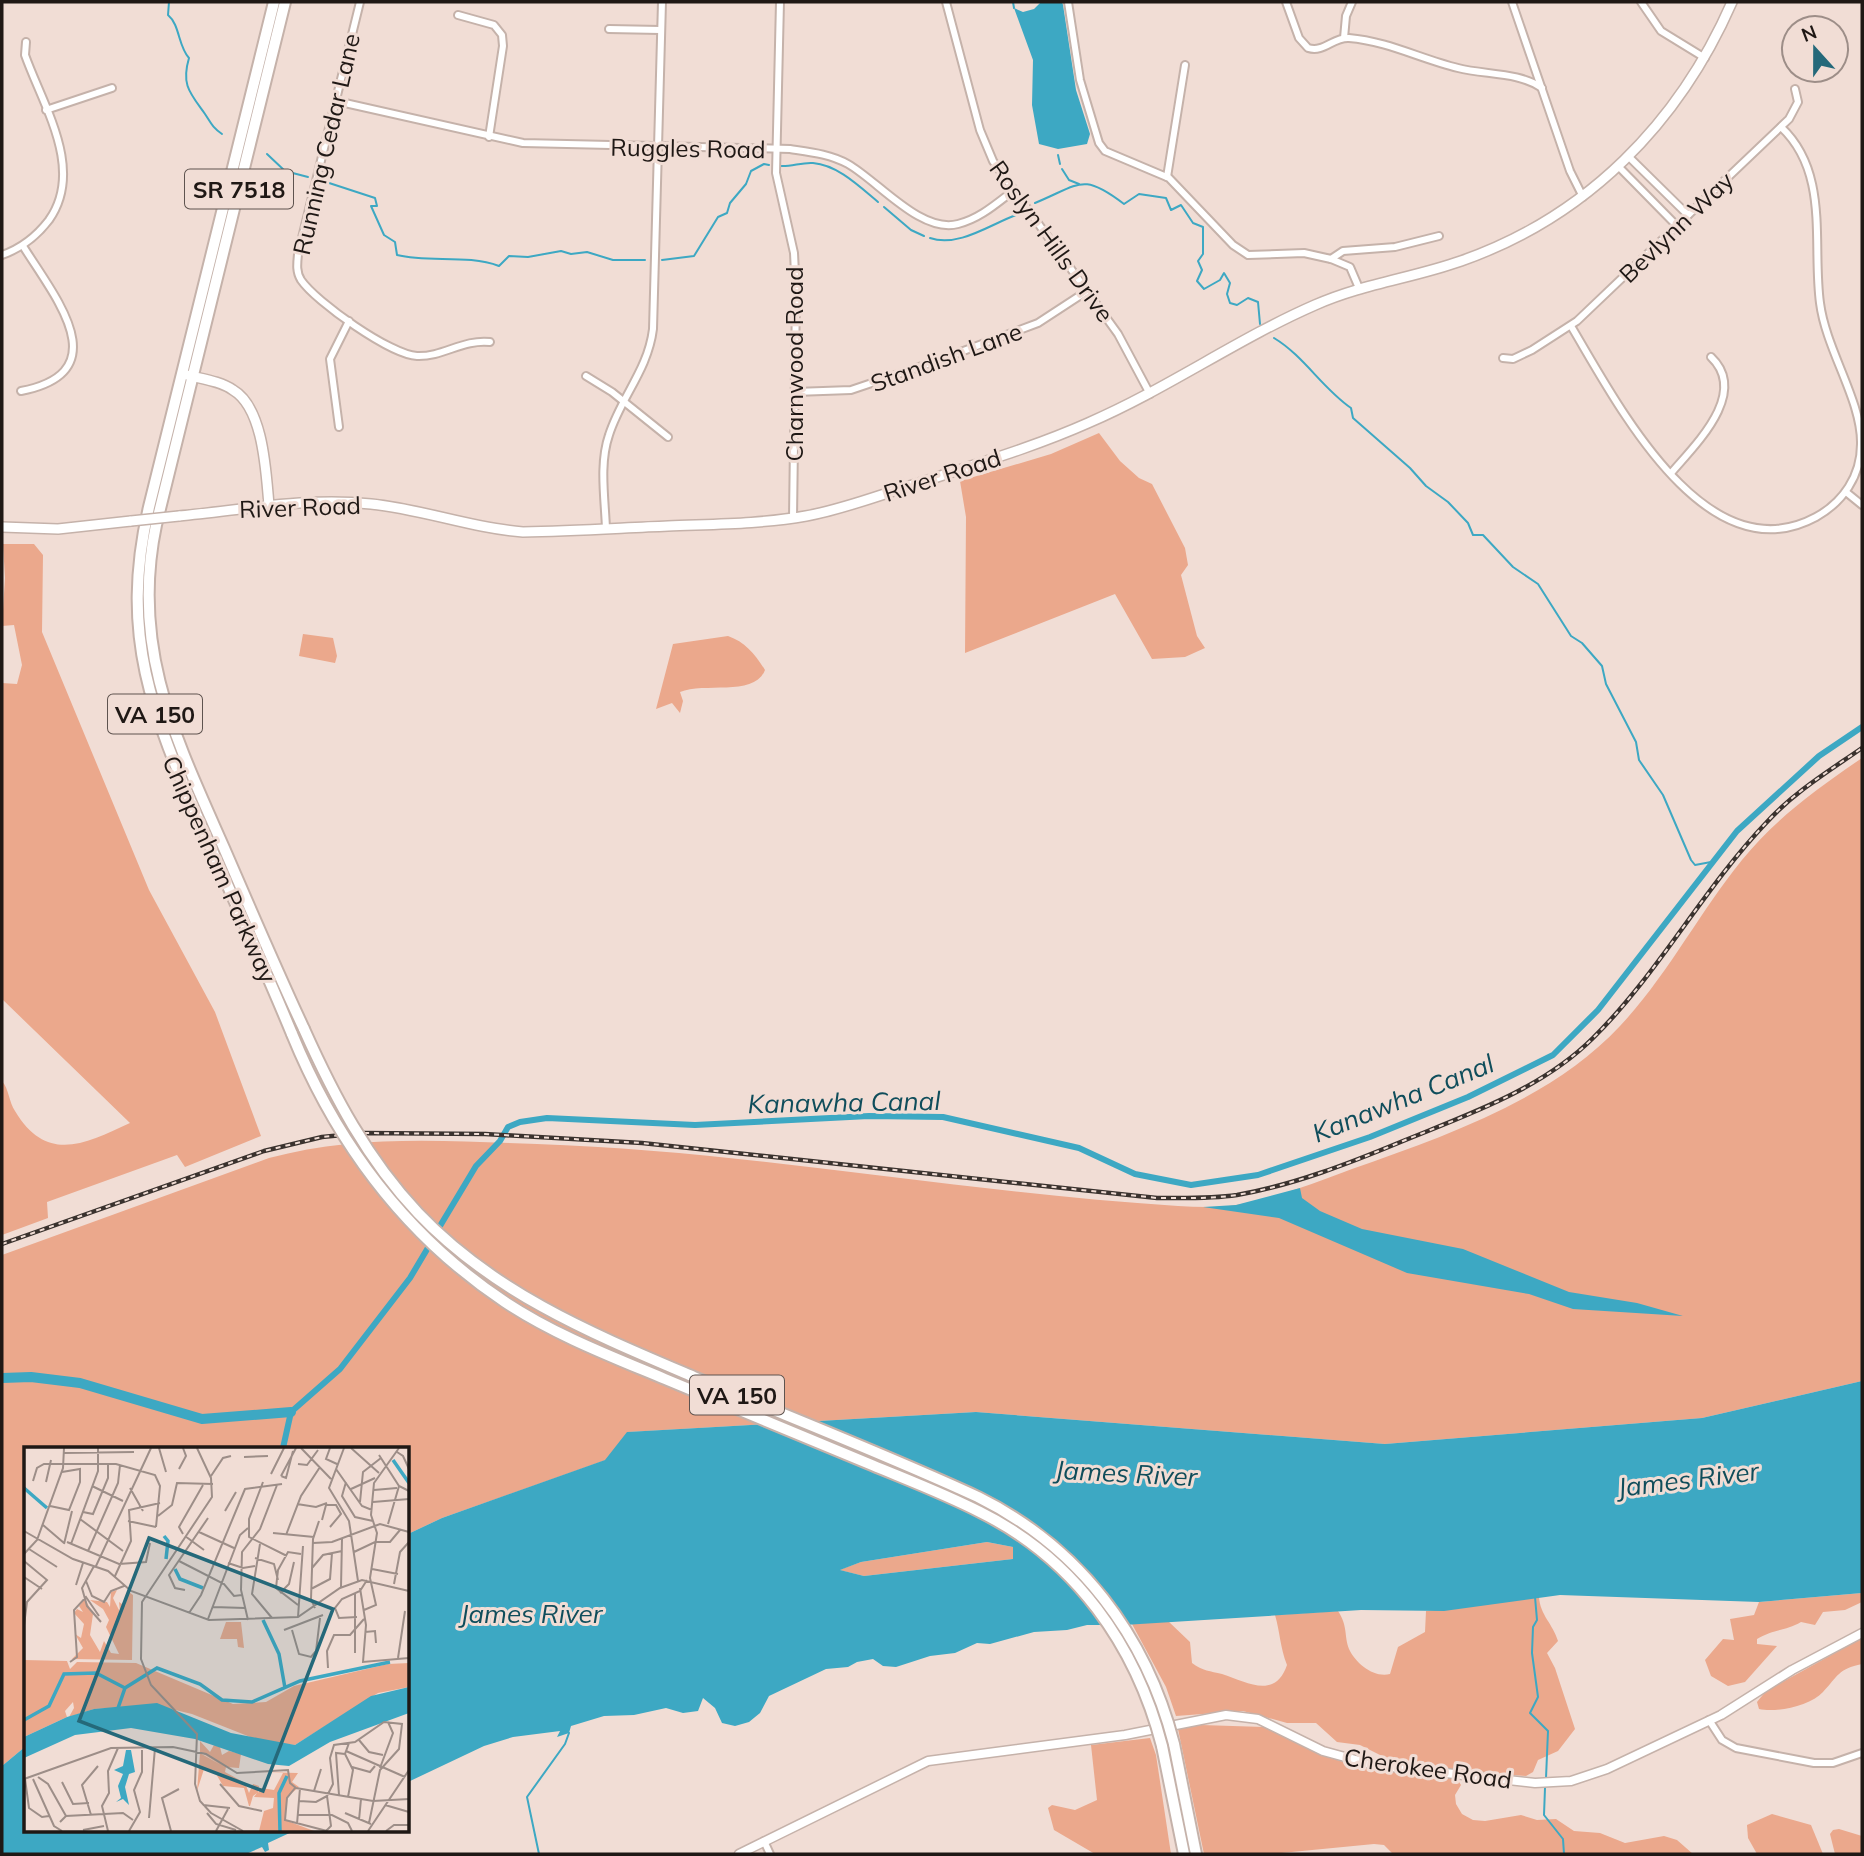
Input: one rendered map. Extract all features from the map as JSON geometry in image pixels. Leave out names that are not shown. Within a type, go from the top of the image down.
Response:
[{"type":"highway","name":"SR 7518","points":[[187,375],[274,2]]},
{"type":"highway","name":"SR 7518","points":[[187,375],[285,2]]},
{"type":"highway","name":"Chippenham Parkway","points":[[187,375],[151,554],[148,609],[152,654],[172,729],[303,1029],[347,1119],[387,1177],[445,1239],[499,1282],[584,1330],[978,1497],[1027,1525],[1091,1582],[1130,1635],[1159,1695],[1168,1745]]},
{"type":"highway","name":"Chippenham Parkway","points":[[187,375],[139,558],[137,612],[142,667],[160,730],[292,1034],[325,1106],[370,1176],[412,1226],[465,1273],[507,1304],[571,1339],[958,1501],[1023,1537],[1071,1578],[1113,1630],[1144,1689],[1168,1745]]},
{"type":"highway","name":"VA 150","points":[[1168,1745],[1183,1852]]},
{"type":"highway","name":"VA 150","points":[[1168,1745],[1196,1854]]},
{"type":"main road","name":"River Road","points":[[2,527],[33,530],[269,505],[334,501],[372,504],[508,531],[793,518],[831,510],[1068,432],[1150,394],[1297,313],[1359,288],[1439,268],[1499,246],[1545,222],[1583,197],[1619,167],[1668,113],[1705,58],[1732,2]]},
{"type":"main road","points":[[187,375],[229,387],[247,405],[260,438],[269,505]]},
{"type":"street","name":"Running Cedar Lane","points":[[360,2],[297,263],[299,277],[349,321],[385,347],[409,356],[430,355],[463,342],[489,342]]},
{"type":"street","points":[[606,528],[605,449],[614,423],[645,365],[653,329],[662,2]]},
{"type":"street","name":"Charnwood Road","points":[[780,2],[776,149],[778,190],[796,267],[793,518]]},
{"type":"street","name":"Roslyn Hills Drive","points":[[946,2],[980,130],[993,161],[1118,334],[1150,394]]},
{"type":"street","points":[[1068,2],[1080,80],[1102,148],[1167,177],[1209,217],[1233,245],[1248,255],[1300,253],[1331,259],[1350,267],[1359,288]]},
{"type":"street","points":[[1286,2],[1300,40],[1308,48],[1320,49],[1344,38],[1386,46],[1461,69],[1530,81],[1542,88]]},
{"type":"street","points":[[1344,38],[1346,16],[1352,2]]},
{"type":"street","points":[[1512,2],[1570,171],[1583,197]]},
{"type":"street","points":[[1641,2],[1661,31],[1705,58]]},
{"type":"street","points":[[458,15],[490,23],[502,35],[503,53],[489,137]]},
{"type":"street","points":[[609,29],[660,30]]},
{"type":"street","points":[[2,255],[23,246],[52,215],[64,189],[64,162],[25,55],[26,42]]},
{"type":"street","points":[[1167,177],[1185,65]]},
{"type":"street","points":[[46,110],[112,89]]},
{"type":"street","name":"Bevlynn Way","points":[[1503,358],[1519,357],[1571,326],[1781,127],[1797,108],[1795,89]]},
{"type":"street","name":"Ruggles Road","points":[[336,101],[489,137],[544,144],[776,149],[821,154],[845,162],[932,224],[951,226],[970,220],[1013,191]]},
{"type":"street","points":[[1571,326],[1637,433],[1672,472],[1714,512],[1749,528],[1776,528],[1810,520],[1825,512],[1846,492],[1859,464],[1860,427],[1825,329],[1819,286],[1819,225],[1814,195],[1800,154],[1781,127]]},
{"type":"street","points":[[1629,157],[1688,215]]},
{"type":"street","points":[[1619,167],[1677,226]]},
{"type":"street","points":[[1331,259],[1343,251],[1395,247],[1439,236]]},
{"type":"street","points":[[21,391],[38,388],[54,380],[68,366],[75,349],[70,321],[23,246]]},
{"type":"street","name":"Standish Lane","points":[[795,392],[839,392],[895,376],[1038,323],[1087,290]]},
{"type":"street","points":[[339,427],[330,359],[349,321]]},
{"type":"street","points":[[1672,472],[1716,415],[1723,377],[1711,357]]},
{"type":"street","points":[[586,376],[625,402],[668,437]]},
{"type":"street","points":[[1846,492],[1862,505]]},
{"type":"street","name":"Cherokee Road","points":[[739,1854],[928,1761],[1125,1735],[1219,1716],[1258,1719],[1323,1751],[1368,1764],[1545,1783],[1571,1781],[1595,1773],[1709,1720],[1792,1670],[1862,1633]]},
{"type":"street","points":[[1709,1720],[1721,1741],[1736,1748],[1814,1763],[1833,1763],[1862,1753]]},
{"type":"street","points":[[764,1841],[770,1854]]},
{"type":"shaded area","points":[[1099,433],[1120,461],[1139,478],[1152,484],[1185,548],[1188,565],[1181,575],[1197,636],[1205,648],[1185,657],[1152,659],[1115,594],[965,653],[966,517],[960,481],[1051,454]]},
{"type":"shaded area","points":[[3,544],[34,544],[43,555],[42,632],[149,890],[215,1012],[261,1136],[185,1167],[177,1155],[47,1202],[48,1218],[2,1235],[2,1081],[13,1107],[27,1128],[54,1144],[82,1142],[130,1123],[2,999],[2,683],[17,684],[22,665],[14,625],[2,626],[5,578]]},
{"type":"shaded area","points":[[303,634],[333,638],[337,656],[335,663],[299,656]]},
{"type":"shaded area","points":[[728,636],[745,645],[757,659],[765,670],[760,678],[740,686],[680,692],[683,701],[680,713],[672,703],[656,709],[673,644]]},
{"type":"shaded area","points":[[1862,758],[1862,1381],[1702,1418],[1385,1444],[976,1412],[628,1432],[606,1460],[442,1518],[410,1533],[410,1447],[24,1447],[24,1748],[2,1766],[2,1255],[269,1158],[302,1150],[369,1142],[469,1142],[617,1148],[778,1163],[1098,1200],[1207,1207],[1251,1202],[1310,1185],[1459,1129],[1495,1113],[1562,1075],[1592,1052],[1637,1007],[1726,880],[1755,845],[1798,804]]},
{"type":"shaded area","points":[[987,1542],[1013,1547],[1013,1559],[864,1576],[839,1570],[861,1562]]},
{"type":"shaded area","points":[[1862,1593],[1862,1602],[1845,1610],[1823,1612],[1815,1625],[1801,1622],[1757,1639],[1757,1644],[1777,1646],[1745,1682],[1728,1686],[1711,1676],[1705,1660],[1723,1639],[1734,1640],[1730,1619],[1754,1615],[1759,1602]]},
{"type":"shaded area","points":[[1539,1597],[1558,1641],[1547,1653],[1555,1668],[1575,1729],[1558,1751],[1538,1760],[1533,1772],[1526,1776],[1404,1767],[1360,1745],[1337,1742],[1316,1723],[1287,1723],[1243,1711],[1176,1716],[1166,1687],[1132,1624],[1168,1621],[1190,1642],[1192,1663],[1196,1666],[1259,1686],[1275,1682],[1282,1676],[1287,1665],[1275,1615],[1338,1611],[1352,1655],[1366,1669],[1384,1675],[1390,1674],[1398,1647],[1425,1632],[1426,1611]]},
{"type":"shaded area","points":[[1862,1638],[1862,1664],[1843,1671],[1817,1697],[1792,1707],[1759,1709],[1757,1702],[1766,1691]]},
{"type":"shaded area","points":[[1201,1725],[1264,1727],[1318,1754],[1350,1764],[1457,1779],[1461,1785],[1455,1795],[1456,1804],[1462,1814],[1473,1820],[1485,1821],[1521,1815],[1537,1820],[1556,1819],[1574,1831],[1600,1833],[1625,1843],[1664,1836],[1677,1840],[1693,1854],[1393,1854],[1384,1845],[1374,1844],[1271,1854],[1204,1854],[1178,1729]]},
{"type":"shaded area","points":[[1150,1738],[1156,1755],[1171,1854],[1095,1854],[1054,1830],[1048,1808],[1052,1805],[1075,1810],[1097,1800],[1091,1745]]},
{"type":"shaded area","points":[[1772,1814],[1811,1825],[1823,1854],[1757,1854],[1748,1838],[1747,1825]]},
{"type":"shaded area","points":[[1839,1829],[1862,1836],[1862,1854],[1835,1854],[1830,1834]]},
{"type":"water","points":[[1041,2],[1062,2],[1063,5],[1076,90],[1090,134],[1087,144],[1058,149],[1039,144],[1032,105],[1033,60],[1014,8],[1023,12],[1034,9]]},
{"type":"water","points":[[1300,1188],[1302,1198],[1320,1211],[1362,1229],[1463,1249],[1569,1292],[1637,1303],[1683,1316],[1573,1309],[1529,1294],[1407,1273],[1279,1218],[1203,1207],[1236,1205]]},
{"type":"water","name":"James River","points":[[1862,1381],[1862,1593],[1759,1602],[1560,1595],[1444,1611],[1361,1610],[1087,1625],[1067,1630],[1034,1632],[990,1644],[977,1643],[955,1653],[930,1656],[896,1667],[883,1666],[873,1659],[848,1667],[826,1669],[769,1696],[760,1713],[749,1722],[735,1726],[722,1723],[715,1708],[703,1698],[698,1711],[683,1713],[666,1708],[634,1715],[604,1716],[571,1726],[569,1733],[557,1737],[560,1731],[513,1737],[484,1746],[410,1781],[410,1533],[442,1518],[605,1460],[627,1432],[976,1412],[1385,1444],[1702,1418]],"holes":[[[987,1542],[1013,1547],[1013,1559],[864,1576],[840,1570],[861,1562]]]},
{"type":"water","points":[[24,1748],[24,1832],[292,1832],[268,1843],[269,1850],[265,1852],[262,1847],[246,1854],[2,1854],[2,1766]]},
{"type":"waterway","points":[[169,2],[168,15],[175,24],[189,58],[186,75],[188,88],[212,125],[222,134]]},
{"type":"waterway","points":[[1013,2],[1014,8]]},
{"type":"waterway","points":[[267,154],[285,171],[308,177]]},
{"type":"waterway","points":[[1058,155],[1060,164]]},
{"type":"waterway","points":[[780,166],[813,163],[831,168],[878,202]]},
{"type":"waterway","points":[[662,260],[694,256],[718,217],[727,213],[730,203],[746,184],[751,171],[764,164],[769,165]]},
{"type":"waterway","points":[[1062,169],[1069,180],[1079,184]]},
{"type":"waterway","points":[[323,181],[375,198],[377,206],[371,206],[384,235],[395,242],[397,255],[474,260],[499,266],[509,256],[528,257],[561,251],[571,254],[587,252],[613,260],[645,260]]},
{"type":"waterway","points":[[1035,203],[1081,184],[1099,188],[1124,204],[1139,194],[1166,198],[1171,210],[1181,205],[1193,223],[1203,227],[1203,254],[1198,261],[1202,270],[1197,281],[1204,289],[1220,280],[1224,273],[1230,283],[1227,294],[1230,303],[1237,305],[1248,298],[1258,302],[1260,324]]},
{"type":"waterway","points":[[884,207],[911,230],[924,236]]},
{"type":"waterway","points":[[930,238],[952,240],[974,234],[1016,215]]},
{"type":"waterway","points":[[1274,338],[1295,354],[1351,408],[1353,418],[1410,468],[1426,486],[1448,502],[1468,523],[1473,535],[1483,535],[1513,567],[1538,584],[1571,636],[1582,643],[1602,666],[1606,684],[1636,742],[1639,760],[1663,795],[1691,860],[1695,865],[1711,862]]},
{"type":"waterway","name":"Kanawha Canal","points":[[437,1231],[476,1166],[500,1141],[508,1127],[520,1122],[547,1118],[695,1125],[869,1116],[943,1117],[1079,1148],[1135,1174],[1191,1185],[1258,1175],[1370,1137],[1468,1097],[1553,1055],[1598,1010],[1737,831],[1819,756],[1862,727]]},
{"type":"waterway","name":"Kanawha Canal","points":[[283,1447],[291,1412],[340,1369],[410,1278],[432,1241]]},
{"type":"waterway","points":[[2,1378],[31,1377],[80,1383],[202,1419],[291,1412]]},
{"type":"waterway","points":[[1535,1597],[1537,1620],[1533,1627],[1532,1653],[1538,1697],[1530,1713],[1548,1731],[1546,1778]]},
{"type":"waterway","points":[[539,1854],[527,1797],[565,1744],[569,1733]]},
{"type":"waterway","points":[[1545,1788],[1544,1815],[1563,1839],[1564,1854]]},
{"type":"railway","points":[[2,1244],[264,1151],[322,1137],[363,1133],[485,1134],[642,1143],[1157,1198],[1227,1196],[1258,1191],[1342,1165],[1479,1110],[1528,1086],[1573,1056],[1639,987],[1722,875],[1766,823],[1800,792],[1862,748]]}]
